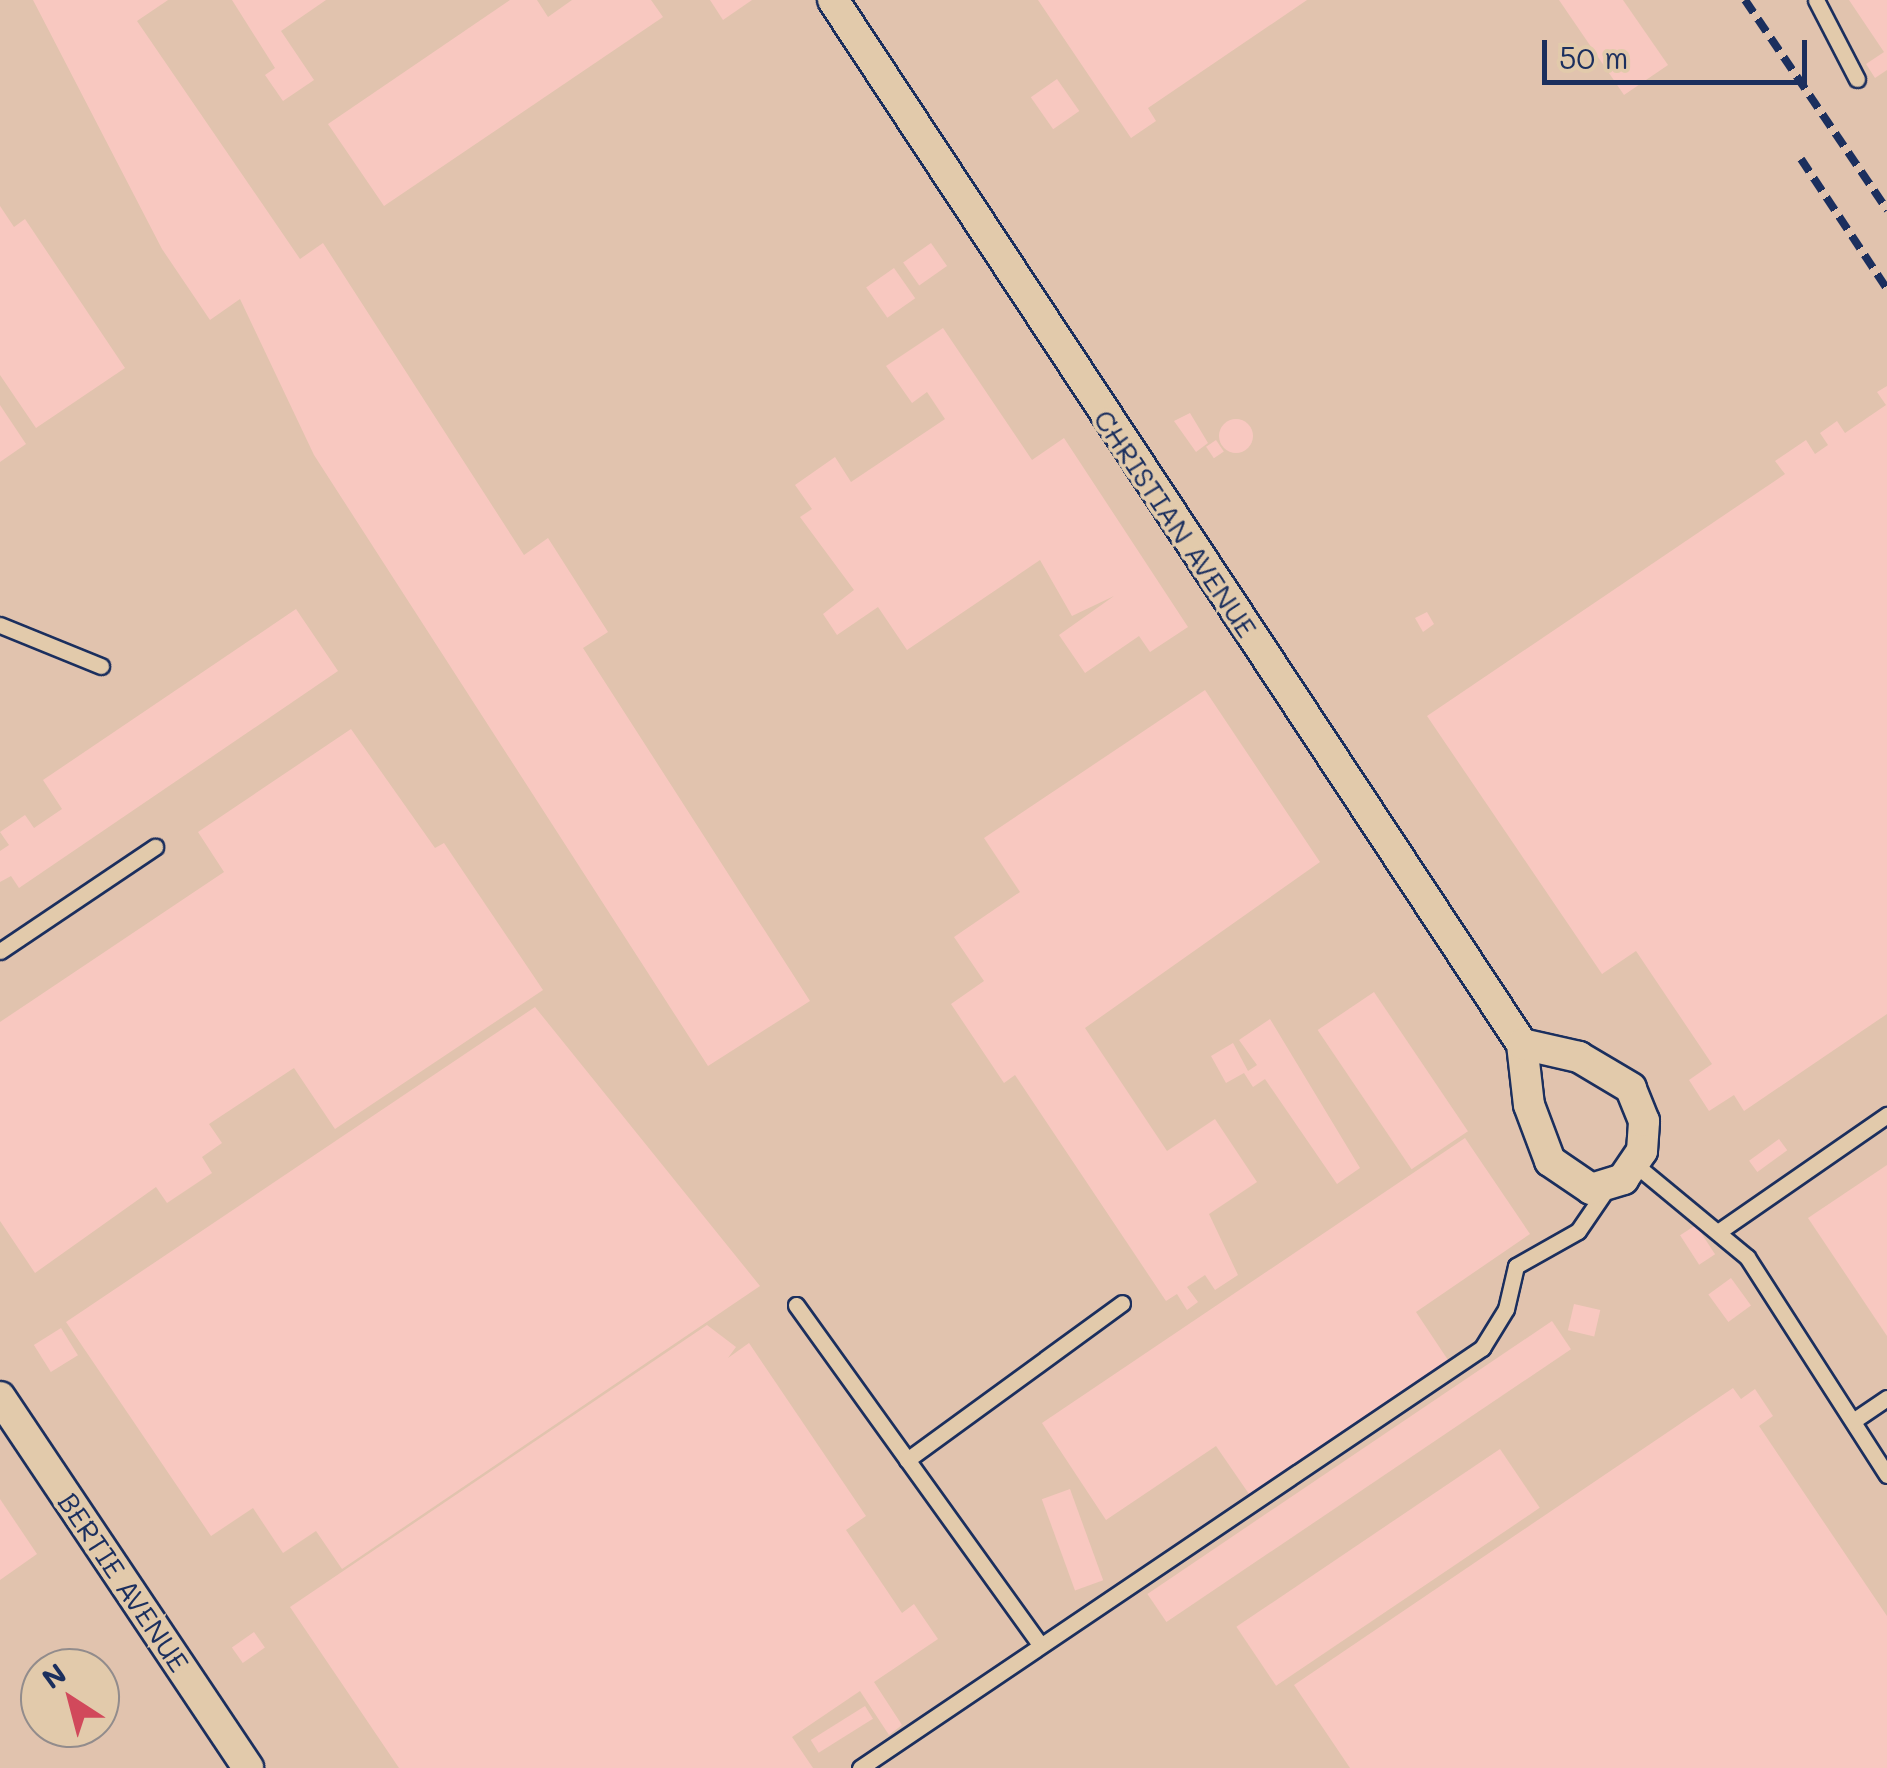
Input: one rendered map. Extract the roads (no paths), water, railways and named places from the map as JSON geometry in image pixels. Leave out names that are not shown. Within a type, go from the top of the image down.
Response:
[{"type":"street","name":"CHRISTIAN AVENUE","points":[[833,0],[1522,1044],[1529,1105],[1550,1161],[1574,1182],[1608,1188]]},
{"type":"street","points":[[1522,1044],[1580,1057],[1631,1088],[1644,1121],[1637,1166],[1608,1188]]},
{"type":"street","name":"BERTIE AVENUE","points":[[0,1396],[248,1768]]},
{"type":"lane","points":[[1816,0],[1857,79]]},
{"type":"lane","points":[[0,625],[101,666]]},
{"type":"lane","points":[[0,951],[155,847]]},
{"type":"lane","points":[[1718,1232],[1887,1115]]},
{"type":"lane","points":[[1637,1166],[1748,1257],[1887,1475]]},
{"type":"lane","points":[[860,1768],[1482,1348],[1506,1309],[1516,1266],[1578,1230],[1608,1188]]},
{"type":"lane","points":[[907,1460],[1122,1303]]},
{"type":"lane","points":[[796,1305],[1040,1644]]},
{"type":"lane","points":[[1853,1421],[1887,1398]]},
{"type":"railway","points":[[1745,0],[1887,210]]},
{"type":"railway","points":[[1801,159],[1887,289]]}]
